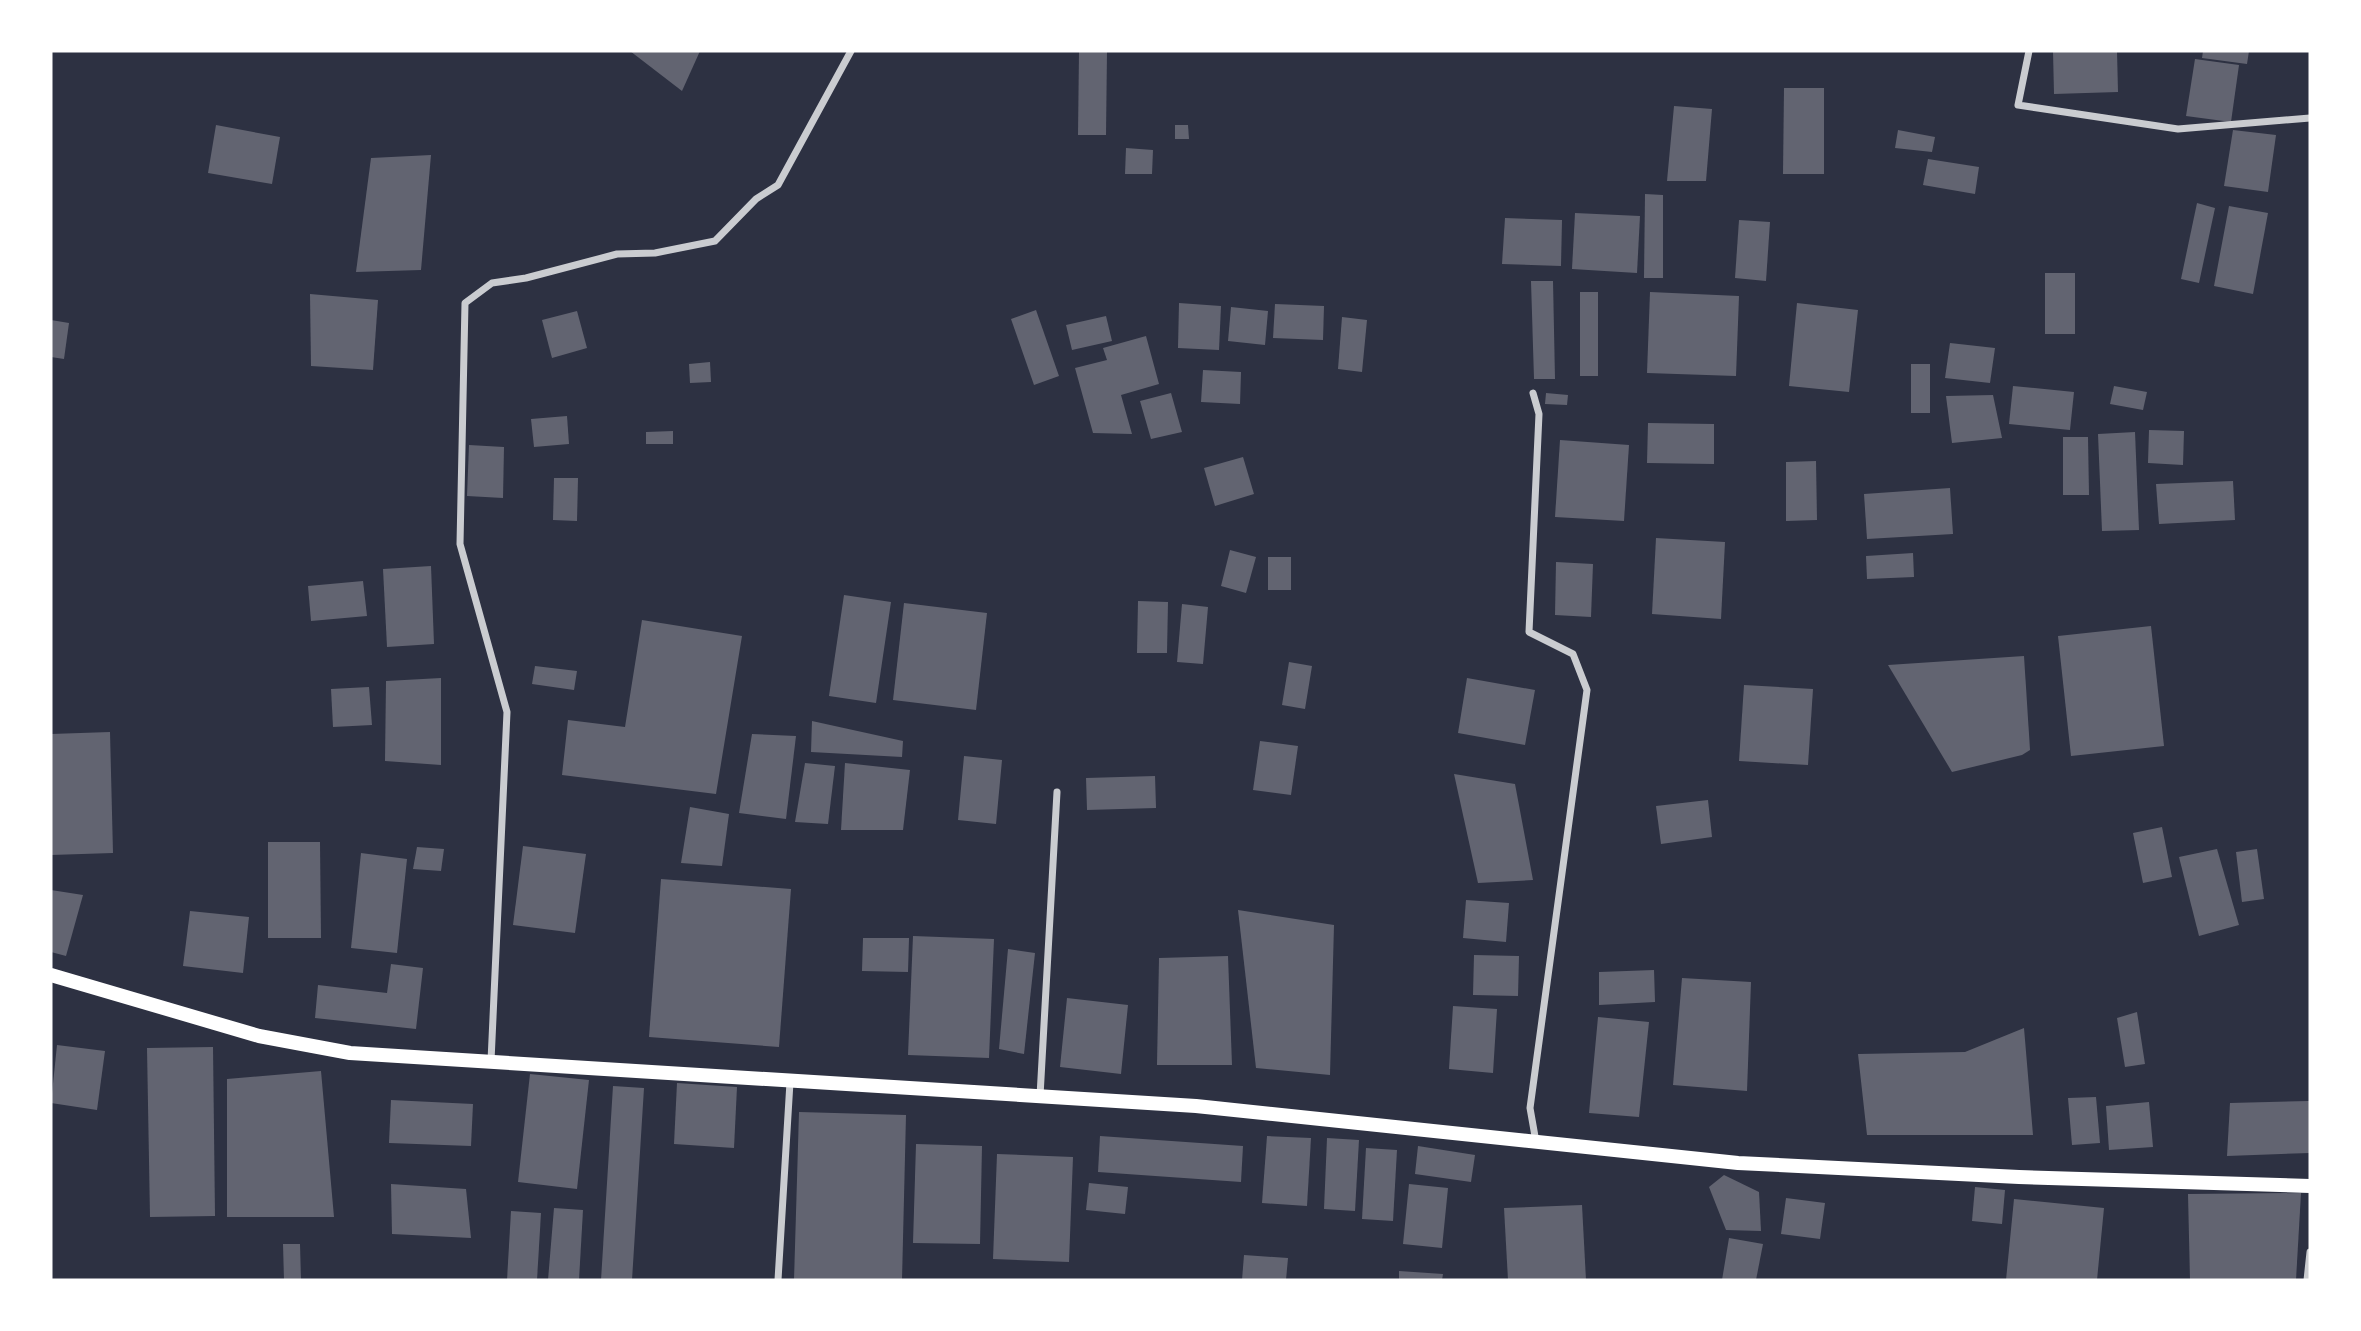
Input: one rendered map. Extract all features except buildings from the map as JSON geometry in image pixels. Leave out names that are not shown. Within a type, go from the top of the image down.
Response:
[{"type":"main road","points":[[51,975],[259,1037],[350,1053],[1196,1106],[1738,1163],[2020,1177],[2310,1186]]},
{"type":"street","points":[[491,1060],[507,712],[460,544],[465,303],[492,283],[526,278],[617,254],[655,253],[715,241],[756,199],[778,185],[851,51]]},
{"type":"street","points":[[2029,51],[2018,105],[2178,129],[2310,118]]},
{"type":"street","points":[[1533,393],[1539,414],[1529,632],[1573,654],[1587,690],[1530,1108],[1536,1142]]},
{"type":"street","points":[[1040,1096],[1057,792]]},
{"type":"street","points":[[778,1280],[790,1082]]},
{"type":"street","points":[[2307,1280],[2310,1252]]}]
